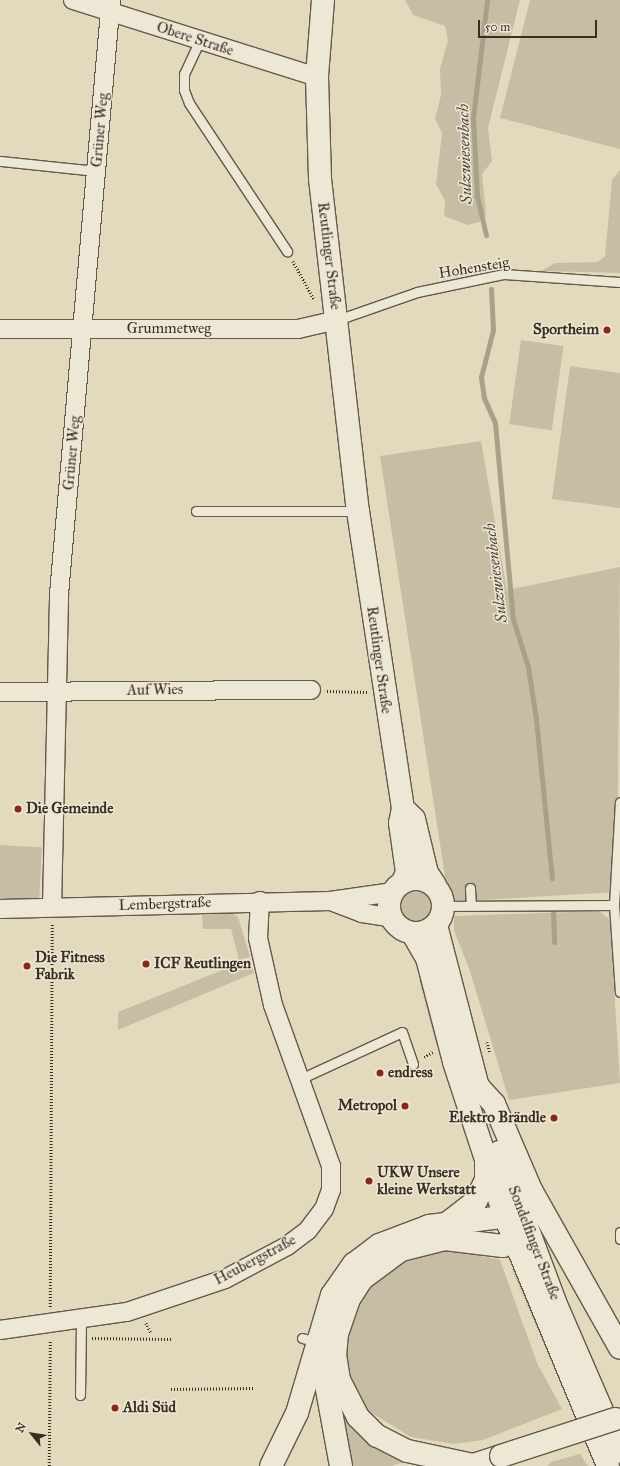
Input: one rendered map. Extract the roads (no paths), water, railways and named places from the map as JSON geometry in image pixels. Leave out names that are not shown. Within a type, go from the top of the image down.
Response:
[{"type":"main road","name":"Reutlinger Straße","points":[[323,0],[317,77],[320,179],[358,511],[384,692],[403,808],[400,823],[407,872],[398,887]]},
{"type":"main road","name":"Reutlinger Straße","points":[[403,808],[414,819],[424,861],[435,885]]},
{"type":"main road","points":[[422,879],[435,885],[440,916],[413,934],[402,930],[392,918],[389,902],[398,887],[422,879]]},
{"type":"main road","name":"Sondelfinger Straße","points":[[440,916],[461,1030],[518,1226],[608,1466]]},
{"type":"main road","name":"Sondelfinger Straße","points":[[413,934],[427,958],[454,1062],[484,1153],[620,1452]]},
{"type":"main road","points":[[476,1084],[494,1104],[531,1190],[620,1348]]},
{"type":"main road","points":[[449,1222],[472,1205],[482,1189],[484,1153]]},
{"type":"main road","points":[[271,1466],[289,1435],[310,1340],[332,1295],[362,1256],[399,1236],[449,1222],[518,1226]]},
{"type":"main road","points":[[518,1226],[494,1246],[445,1239],[401,1250],[362,1279],[349,1299],[337,1334],[335,1356],[339,1380],[347,1400],[363,1422],[378,1436],[407,1451],[471,1466],[617,1418]]},
{"type":"main road","points":[[310,1340],[340,1466]]},
{"type":"street","name":"Obere Straße","points":[[73,0],[111,5],[199,42],[317,77]]},
{"type":"street","name":"Grüner Weg","points":[[52,907],[59,594],[84,329],[111,5]]},
{"type":"street","name":"Grummetweg","points":[[0,329],[298,329],[336,310]]},
{"type":"street","name":"Auf Wies","points":[[0,692],[311,690]]},
{"type":"street","name":"Lembergstraße","points":[[0,909],[52,907],[153,910],[260,901],[330,901],[398,887]]},
{"type":"street","name":"Heubergstraße","points":[[1,1329],[50,1325],[127,1312],[225,1279],[287,1246],[308,1230],[324,1209],[331,1190],[331,1166],[300,1078],[278,1034],[258,938],[260,901]]},
{"type":"street","name":"Lembergstraße","points":[[330,901],[362,913],[392,918]]},
{"type":"lane","points":[[199,42],[184,74],[184,90],[189,103],[287,251]]},
{"type":"lane","points":[[0,162],[96,171]]},
{"type":"lane","name":"Hohensteig","points":[[336,310],[504,274],[620,282]]},
{"type":"lane","points":[[196,511],[358,511]]},
{"type":"lane","points":[[620,802],[614,905],[620,992]]},
{"type":"lane","points":[[470,888],[471,905]]},
{"type":"lane","points":[[440,916],[471,905],[614,905]]},
{"type":"lane","points":[[300,1078],[402,1032],[413,1064]]},
{"type":"lane","points":[[620,1232],[620,1240]]},
{"type":"lane","points":[[80,1395],[81,1320]]},
{"type":"waterway","name":"Sulzwiesenbach","points":[[486,235],[477,196],[473,118],[487,0]]},
{"type":"waterway","name":"Sulzwiesenbach","points":[[491,289],[493,330],[481,377],[484,398],[495,423],[513,619],[528,667],[536,719],[552,878]]},
{"type":"waterway","points":[[553,910],[554,942]]},
{"type":"place","name":"Sportheim","points":[[607,330]]},
{"type":"place","name":"Die Gemeinde","points":[[18,809]]},
{"type":"place","name":"ICF Reutlingen","points":[[146,964]]},
{"type":"place","name":"Die Fitness Fabrik","points":[[27,966]]},
{"type":"place","name":"endress","points":[[380,1073]]},
{"type":"place","name":"Metropol","points":[[405,1106]]},
{"type":"place","name":"Elektro Brändle","points":[[554,1118]]},
{"type":"place","name":"UKW Unsere kleine Werkstatt","points":[[369,1181]]},
{"type":"place","name":"Aldi Süd","points":[[115,1408]]}]
